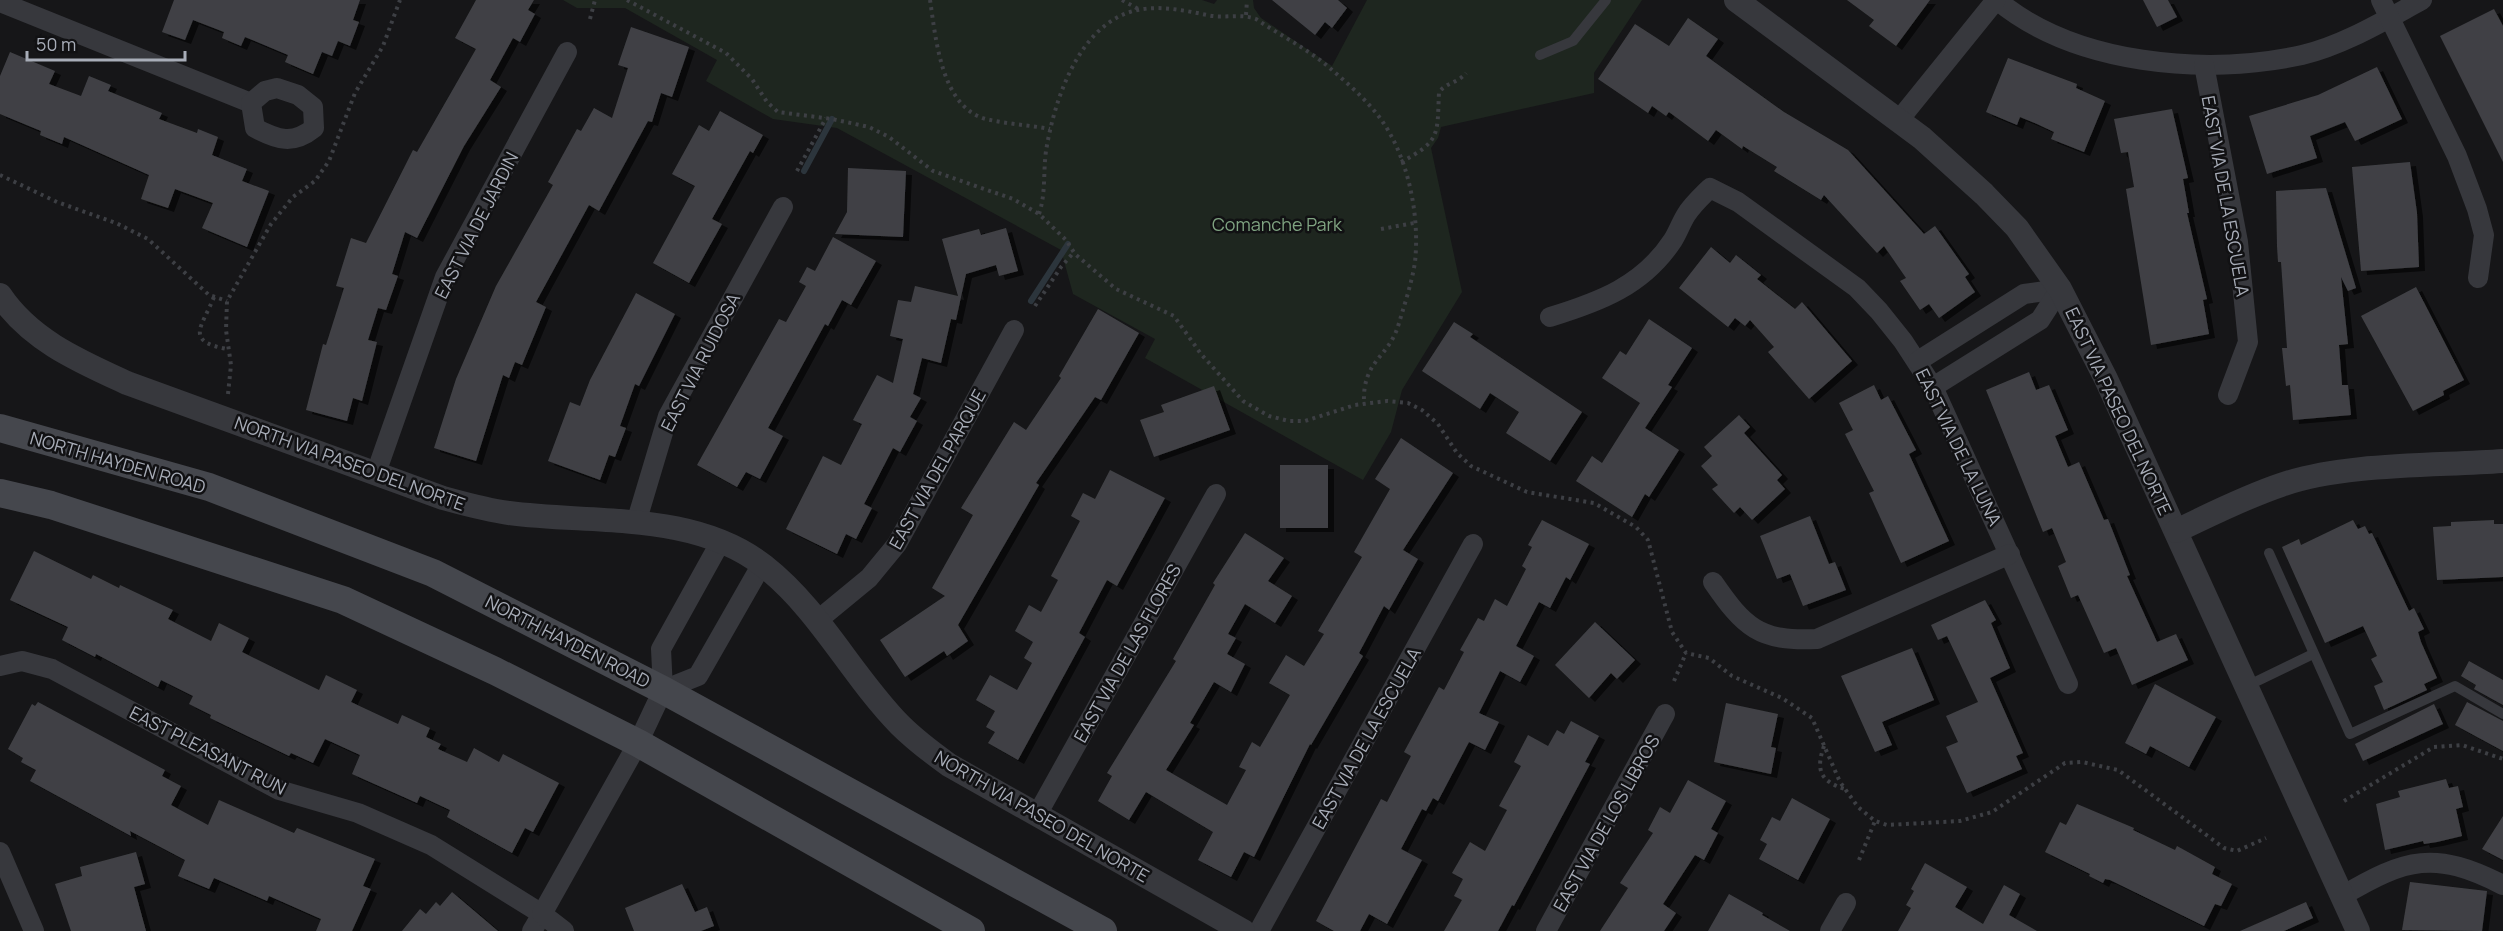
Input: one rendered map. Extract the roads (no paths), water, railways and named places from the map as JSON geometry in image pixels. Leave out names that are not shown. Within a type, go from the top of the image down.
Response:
[{"type":"main road","name":"NORTH HAYDEN ROAD","points":[[0,428],[209,487],[433,573],[663,690],[1103,931]]},
{"type":"main road","points":[[0,493],[51,505],[343,600],[495,671],[638,742],[971,931]]},
{"type":"street","name":"EAST VIA PASEO DEL NORTE","points":[[1736,0],[1899,120],[1984,195],[2017,228],[2060,289],[2080,323],[2358,931]]},
{"type":"street","points":[[1899,120],[1997,0],[2016,16],[2081,47],[2114,54],[2204,65],[2303,54],[2386,9],[2422,0]]},
{"type":"street","points":[[0,2],[251,103]]},
{"type":"street","points":[[2386,9],[2457,156],[2477,209],[2484,235],[2478,278]]},
{"type":"street","name":"EAST VIA DE JARDIN","points":[[376,473],[445,277],[567,52]]},
{"type":"street","name":"EAST VIA DE LA ESCUELA","points":[[2204,65],[2238,242],[2247,331],[2247,342],[2228,395]]},
{"type":"street","name":"EAST VIA DE LA LUNA","points":[[1550,317],[1600,301],[1629,285],[1650,267],[1672,241],[1687,213],[1710,188],[1738,202],[1857,288],[1879,310],[1917,361],[1933,387],[2068,684]]},
{"type":"street","name":"EAST VIA RUIDOSA","points":[[636,523],[668,416],[783,207]]},
{"type":"street","points":[[1917,361],[2024,294],[2060,289]]},
{"type":"street","points":[[1933,387],[2040,320],[2060,289]]},
{"type":"street","name":"NORTH VIA PASEO DEL NORTE","points":[[0,295],[40,338],[90,366],[127,383],[480,509],[636,523],[680,530],[721,541],[762,564],[788,586],[818,620],[898,723],[922,746],[949,765],[1038,813],[1243,931]]},
{"type":"street","name":"EAST VIA DEL PARQUE","points":[[818,620],[869,578],[897,544],[1014,330]]},
{"type":"street","points":[[2176,531],[2281,484],[2309,477],[2342,471],[2503,461]]},
{"type":"street","name":"EAST VIA DE LAS FLORES","points":[[1038,813],[1216,494]]},
{"type":"street","points":[[532,931],[638,742],[663,690],[661,649],[721,541]]},
{"type":"street","name":"EAST VIA DE LA ESCUELA","points":[[1259,931],[1473,544]]},
{"type":"street","points":[[1713,582],[1737,616],[1756,629],[1786,640],[1817,639],[2010,554]]},
{"type":"street","points":[[663,690],[698,676],[762,564]]},
{"type":"street","name":"EAST PLEASANT RUN","points":[[0,666],[22,661],[52,669],[279,790],[358,813],[431,845],[542,914],[564,931]]},
{"type":"street","name":"EAST VIA DE LOS LIBROS","points":[[1546,931],[1665,714]]},
{"type":"street","points":[[0,852],[34,931]]},
{"type":"street","points":[[2342,896],[2398,869],[2424,862],[2450,862],[2473,869],[2503,885]]},
{"type":"street","points":[[1830,931],[1846,903]]},
{"type":"lane","points":[[1540,55],[1573,41],[1606,0]]},
{"type":"lane","points":[[2269,553],[2350,734],[2455,686],[2503,714]]},
{"type":"lane","points":[[2247,686],[2313,654]]},
{"type":"waterway","points":[[804,171],[832,119]]},
{"type":"waterway","points":[[1031,301],[1068,244]]},
{"type":"park label","name":"Comanche Park","points":[[1277,224]]}]
